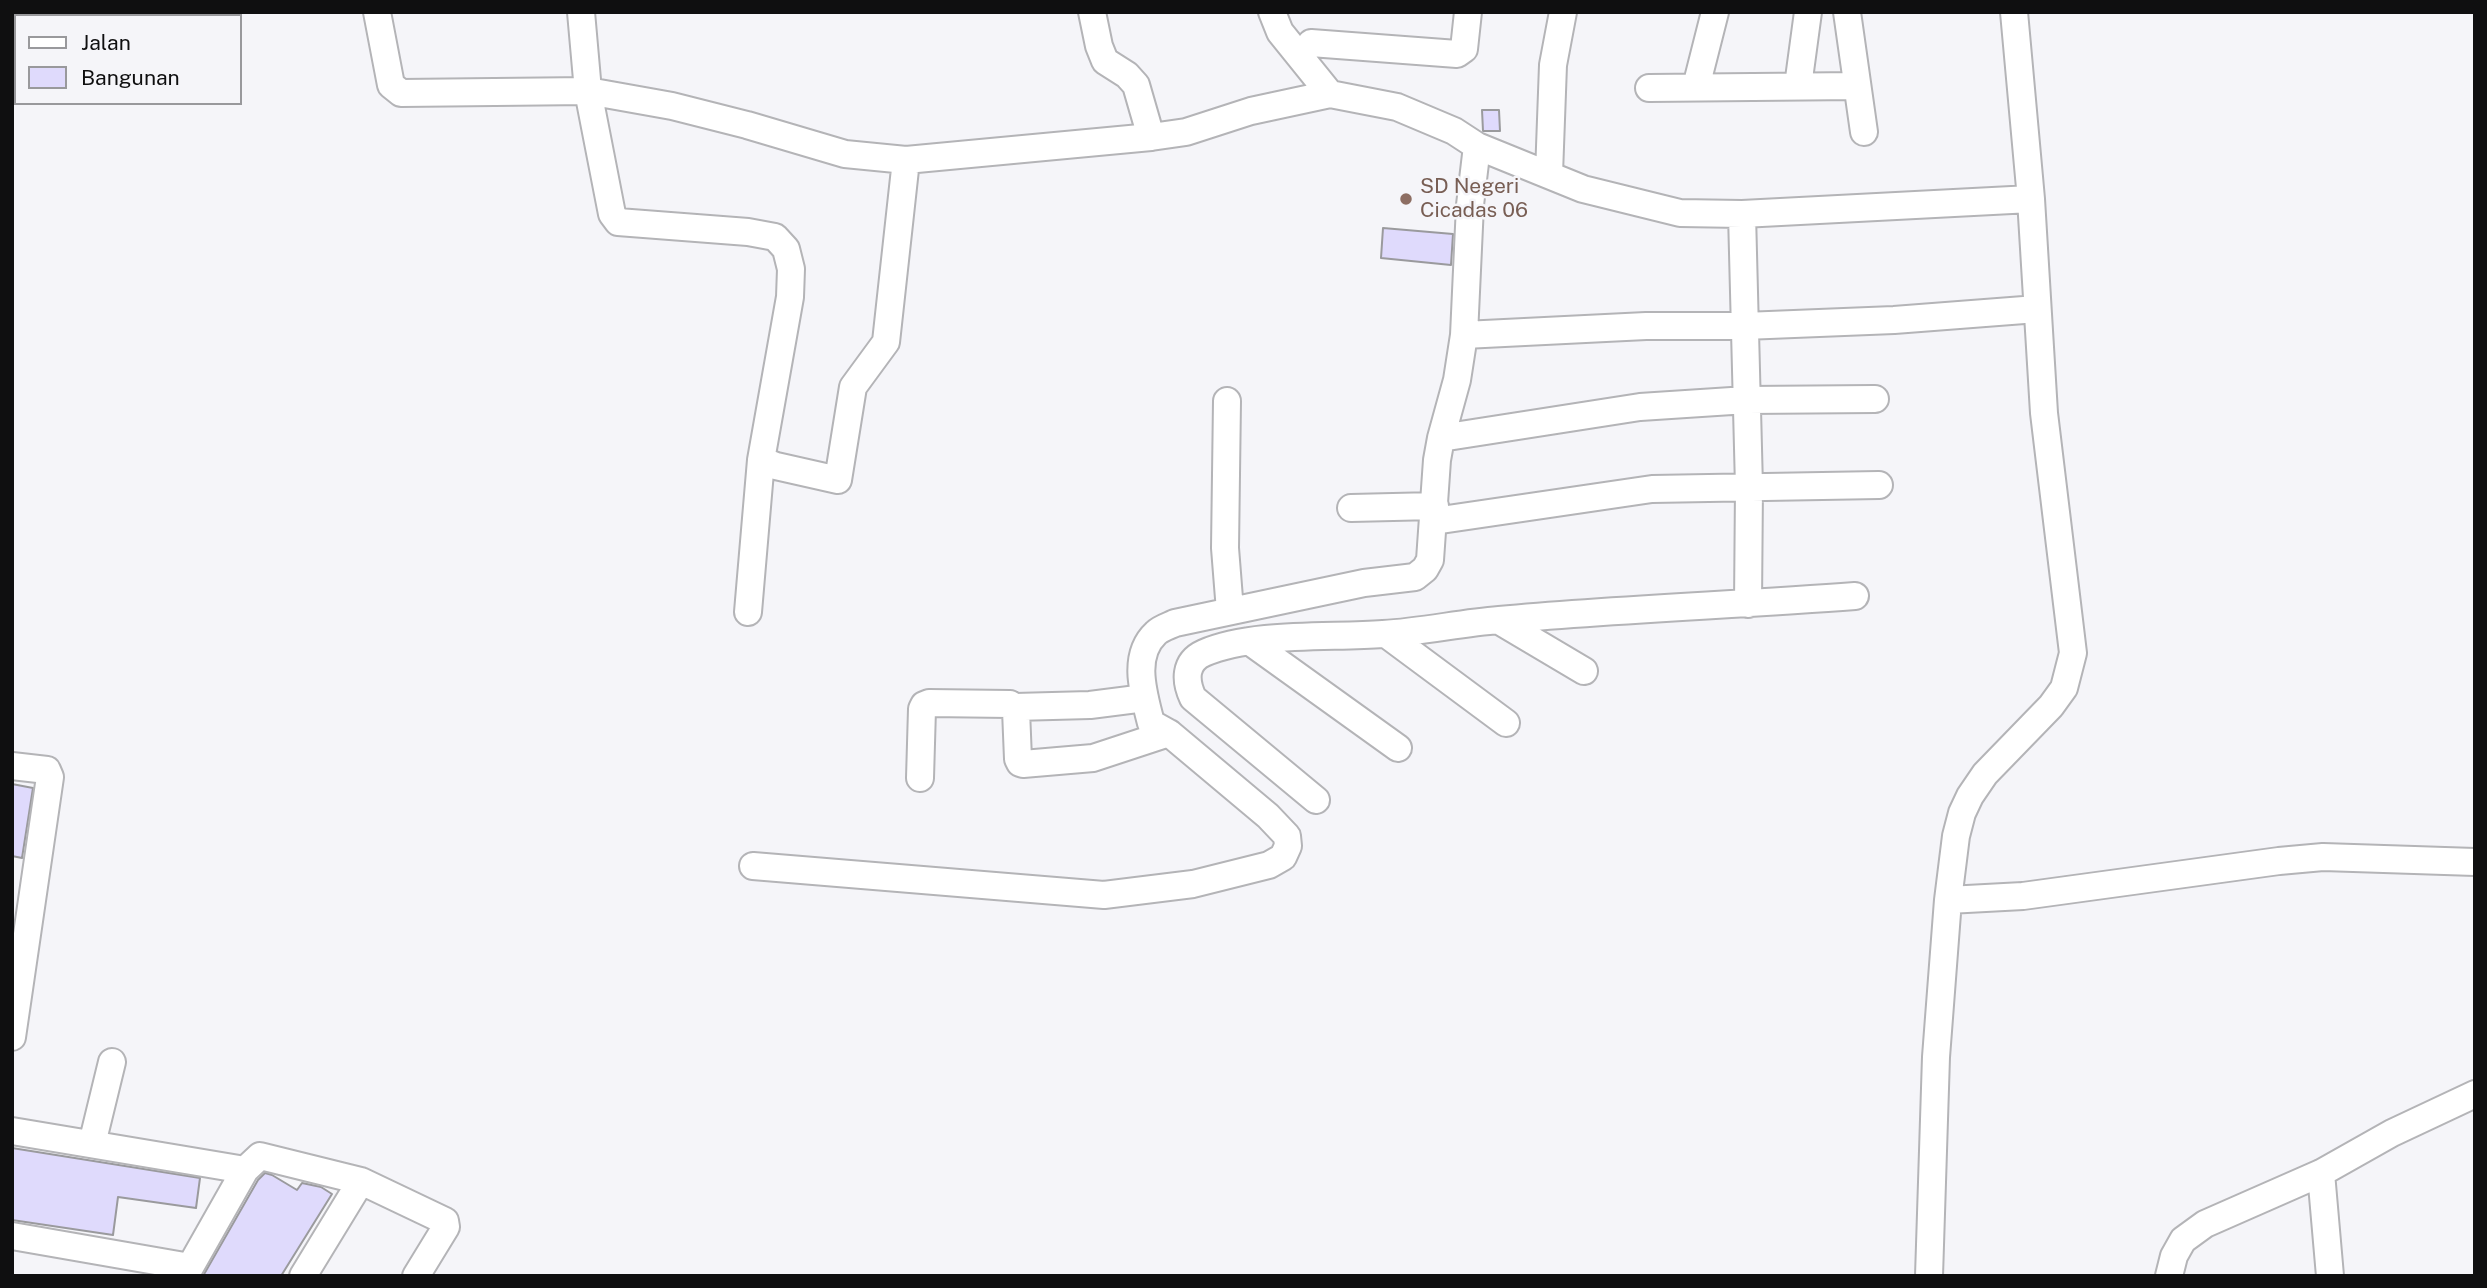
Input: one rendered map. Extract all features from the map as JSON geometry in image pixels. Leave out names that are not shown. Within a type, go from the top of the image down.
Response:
[{"type":"street","points":[[377,12],[391,85],[401,93],[588,91],[672,106],[845,154],[906,160],[1150,137],[1186,132],[1251,110],[1330,94],[1397,107],[1454,131],[1477,146],[1549,174],[1613,198],[1670,211],[1742,214],[2031,199]]},
{"type":"street","points":[[581,12],[588,91],[612,214],[618,222],[748,232],[775,237],[786,250],[792,269],[790,297],[761,460],[748,612]]},
{"type":"street","points":[[1092,12],[1105,61],[1127,75],[1136,85],[1150,137]]},
{"type":"street","points":[[1272,12],[1280,32],[1330,94]]},
{"type":"street","points":[[1311,43],[1457,54],[1464,49],[1468,12]]},
{"type":"street","points":[[1549,174],[1553,65],[1563,12]]},
{"type":"street","points":[[1696,87],[1715,12]]},
{"type":"street","points":[[1798,86],[1808,12]]},
{"type":"street","points":[[1847,12],[1864,132]]},
{"type":"street","points":[[1930,1276],[1936,1057],[1948,900],[1956,835],[1970,796],[1985,774],[2051,706],[2064,688],[2073,653],[2044,414],[2031,199],[2014,12]]},
{"type":"street","points":[[1649,88],[1857,86]]},
{"type":"street","points":[[752,866],[1104,895],[1193,884],[1269,865],[1283,857],[1289,846],[1287,836],[1268,816],[1169,733],[1152,723],[1144,698],[1142,659],[1147,643],[1157,631],[1196,617],[1364,583],[1415,577],[1425,569],[1430,560],[1437,460],[1457,380],[1464,335],[1470,205],[1477,146]]},
{"type":"street","points":[[761,460],[838,480],[853,387],[886,342],[906,160]]},
{"type":"street","points":[[1742,214],[1749,487],[1748,604]]},
{"type":"street","points":[[1464,335],[1646,326],[1744,326],[1894,320],[2037,309]]},
{"type":"street","points":[[1441,438],[1640,407],[1746,400],[1875,399]]},
{"type":"street","points":[[1227,401],[1225,548],[1230,611]]},
{"type":"street","points":[[1351,508],[1435,513],[1651,489],[1879,485]]},
{"type":"street","points":[[1316,800],[1194,698],[1186,678],[1193,660],[1203,653],[1248,641],[1386,634],[1498,620],[1855,596]]},
{"type":"street","points":[[1498,620],[1584,671]]},
{"type":"street","points":[[1386,634],[1506,723]]},
{"type":"street","points":[[1248,641],[1398,748]]},
{"type":"street","points":[[920,778],[924,705],[1090,705],[1144,698]]},
{"type":"street","points":[[1014,707],[1018,759],[1023,764],[1093,758],[1169,733]]},
{"type":"street","points":[[12,766],[47,770],[49,773],[25,866],[12,1037]]},
{"type":"street","points":[[1948,900],[2023,895],[2323,857],[2475,862]]},
{"type":"street","points":[[92,1144],[112,1062]]},
{"type":"street","points":[[2169,1276],[2174,1256],[2183,1240],[2205,1224],[2321,1173],[2392,1133],[2475,1094]]},
{"type":"street","points":[[12,1131],[245,1170]]},
{"type":"street","points":[[12,1236],[188,1271],[245,1170],[260,1156],[361,1181],[445,1221],[446,1227],[416,1276]]},
{"type":"street","points":[[2321,1173],[2330,1276]]},
{"type":"street","points":[[303,1276],[361,1181]]},
{"type":"building","points":[[1482,110],[1499,110],[1500,131],[1483,131]]},
{"type":"building","points":[[1383,228],[1453,234],[1451,265],[1381,258]]},
{"type":"building","points":[[12,784],[33,788],[22,858],[12,856]]},
{"type":"building","points":[[12,1148],[200,1178],[196,1208],[118,1197],[113,1235],[12,1220]]},
{"type":"building","points":[[265,1173],[297,1190],[302,1183],[321,1187],[332,1194],[281,1276],[203,1276],[258,1180]]},
{"type":"place","name":"SD Negeri Cicadas 06","points":[[1406,199]]}]
